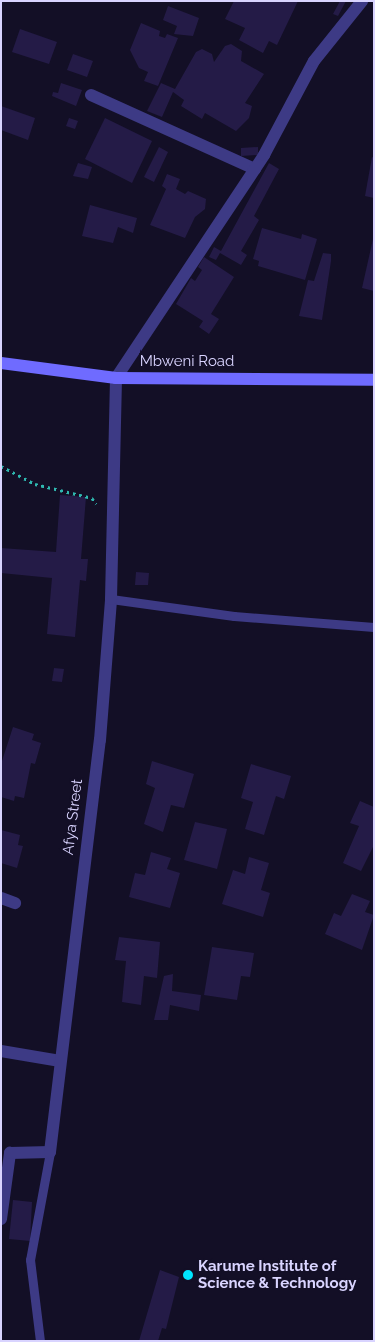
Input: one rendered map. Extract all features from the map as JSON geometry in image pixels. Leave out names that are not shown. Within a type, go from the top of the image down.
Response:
[{"type":"street","points":[[116,378],[255,169],[314,61],[362,1]]},
{"type":"street","points":[[91,95],[255,169]]},
{"type":"street","name":"Mbweni Road","points":[[1,363],[116,378],[374,380]]},
{"type":"street","name":"Afya Street","points":[[50,1152],[100,740],[111,598],[116,378]]},
{"type":"street","points":[[1,898],[15,903]]},
{"type":"street","points":[[1,1052],[60,1061]]},
{"type":"street","points":[[1,1220],[6,1153],[50,1152]]},
{"type":"lane","points":[[111,598],[234,616],[374,627]]},
{"type":"lane","points":[[40,1341],[30,1260],[50,1152]]},
{"type":"path","points":[[1,466],[35,484],[92,498],[98,506]]},
{"type":"building","points":[[234,1],[298,1],[277,45],[269,41],[263,53],[239,40],[245,28],[225,19]]},
{"type":"building","points":[[340,1],[346,1],[338,16],[333,14]]},
{"type":"building","points":[[168,6],[199,18],[193,36],[174,34],[177,26],[163,20]]},
{"type":"building","points":[[141,23],[160,31],[159,36],[165,38],[167,34],[178,38],[158,86],[144,81],[148,72],[139,68],[130,50]]},
{"type":"building","points":[[20,29],[57,42],[49,64],[12,52]]},
{"type":"building","points":[[231,44],[242,51],[241,61],[264,74],[245,103],[252,106],[249,118],[236,131],[205,113],[202,119],[181,106],[184,100],[173,92],[162,117],[147,111],[161,83],[175,89],[196,52],[202,49],[212,54],[214,62],[225,46]]},
{"type":"building","points":[[73,54],[93,61],[87,77],[67,70]]},
{"type":"building","points":[[61,83],[82,90],[76,106],[52,96],[53,92],[58,93]]},
{"type":"building","points":[[1,106],[35,118],[28,140],[1,130]]},
{"type":"building","points":[[69,118],[78,121],[75,129],[66,126]]},
{"type":"building","points":[[105,118],[152,141],[132,183],[85,159]]},
{"type":"building","points":[[159,147],[168,152],[154,182],[144,177]]},
{"type":"building","points":[[258,147],[258,155],[241,156],[241,148]]},
{"type":"building","points":[[372,157],[374,158],[374,198],[365,196]]},
{"type":"building","points":[[78,163],[92,167],[88,179],[73,176]]},
{"type":"building","points":[[269,163],[279,169],[254,216],[259,220],[241,251],[247,255],[241,265],[220,253],[216,260],[209,257],[214,247],[221,251]]},
{"type":"building","points":[[167,174],[180,179],[176,189],[185,194],[188,191],[206,199],[205,209],[195,217],[185,238],[150,225],[166,189],[162,186]]},
{"type":"building","points":[[90,205],[137,218],[133,233],[118,227],[113,243],[82,236]]},
{"type":"building","points":[[262,228],[301,239],[302,234],[317,239],[305,280],[258,266],[259,261],[253,259]]},
{"type":"building","points":[[374,239],[374,291],[362,288]]},
{"type":"building","points":[[323,253],[331,254],[331,261],[322,320],[299,316],[308,280],[314,281]]},
{"type":"building","points":[[204,257],[234,277],[211,314],[219,319],[209,334],[199,327],[203,321],[176,304],[191,278],[195,281],[202,270],[198,267]]},
{"type":"building","points":[[60,495],[86,497],[81,559],[88,559],[86,581],[80,580],[75,637],[47,634],[52,578],[1,573],[1,548],[56,552]]},
{"type":"building","points":[[136,572],[149,573],[148,585],[135,585]]},
{"type":"building","points":[[54,668],[64,669],[62,682],[52,681]]},
{"type":"building","points":[[13,727],[34,734],[32,740],[41,743],[35,764],[31,763],[24,798],[15,796],[14,801],[1,797],[1,764]]},
{"type":"building","points":[[152,761],[194,774],[184,808],[171,805],[163,832],[144,824],[155,788],[146,784]]},
{"type":"building","points":[[251,764],[291,776],[284,799],[276,796],[264,835],[245,829],[253,802],[241,798]]},
{"type":"building","points":[[360,801],[374,807],[374,845],[361,871],[343,863],[359,826],[350,823]]},
{"type":"building","points":[[195,822],[227,829],[217,869],[184,860]]},
{"type":"building","points":[[1,830],[20,835],[18,845],[23,846],[17,868],[1,863]]},
{"type":"building","points":[[151,852],[171,858],[167,869],[180,873],[170,908],[129,897],[135,873],[145,875]]},
{"type":"building","points":[[249,857],[269,863],[261,890],[270,893],[263,917],[222,904],[233,870],[245,874]]},
{"type":"building","points":[[352,894],[370,901],[365,912],[374,915],[362,950],[325,934],[334,913],[341,916]]},
{"type":"building","points":[[119,937],[160,942],[157,978],[144,976],[141,1005],[122,1002],[126,961],[115,960]]},
{"type":"building","points":[[212,947],[254,953],[250,977],[241,976],[237,1000],[204,995]]},
{"type":"building","points":[[173,974],[172,991],[201,995],[199,1011],[170,1005],[168,1020],[154,1020],[164,976]]},
{"type":"building","points":[[13,1200],[32,1202],[30,1241],[9,1239]]},
{"type":"building","points":[[160,1270],[179,1277],[166,1329],[162,1328],[158,1341],[139,1341]]},
{"type":"place","name":"Karume Institute of Science & Technology","points":[[188,1275]]}]
